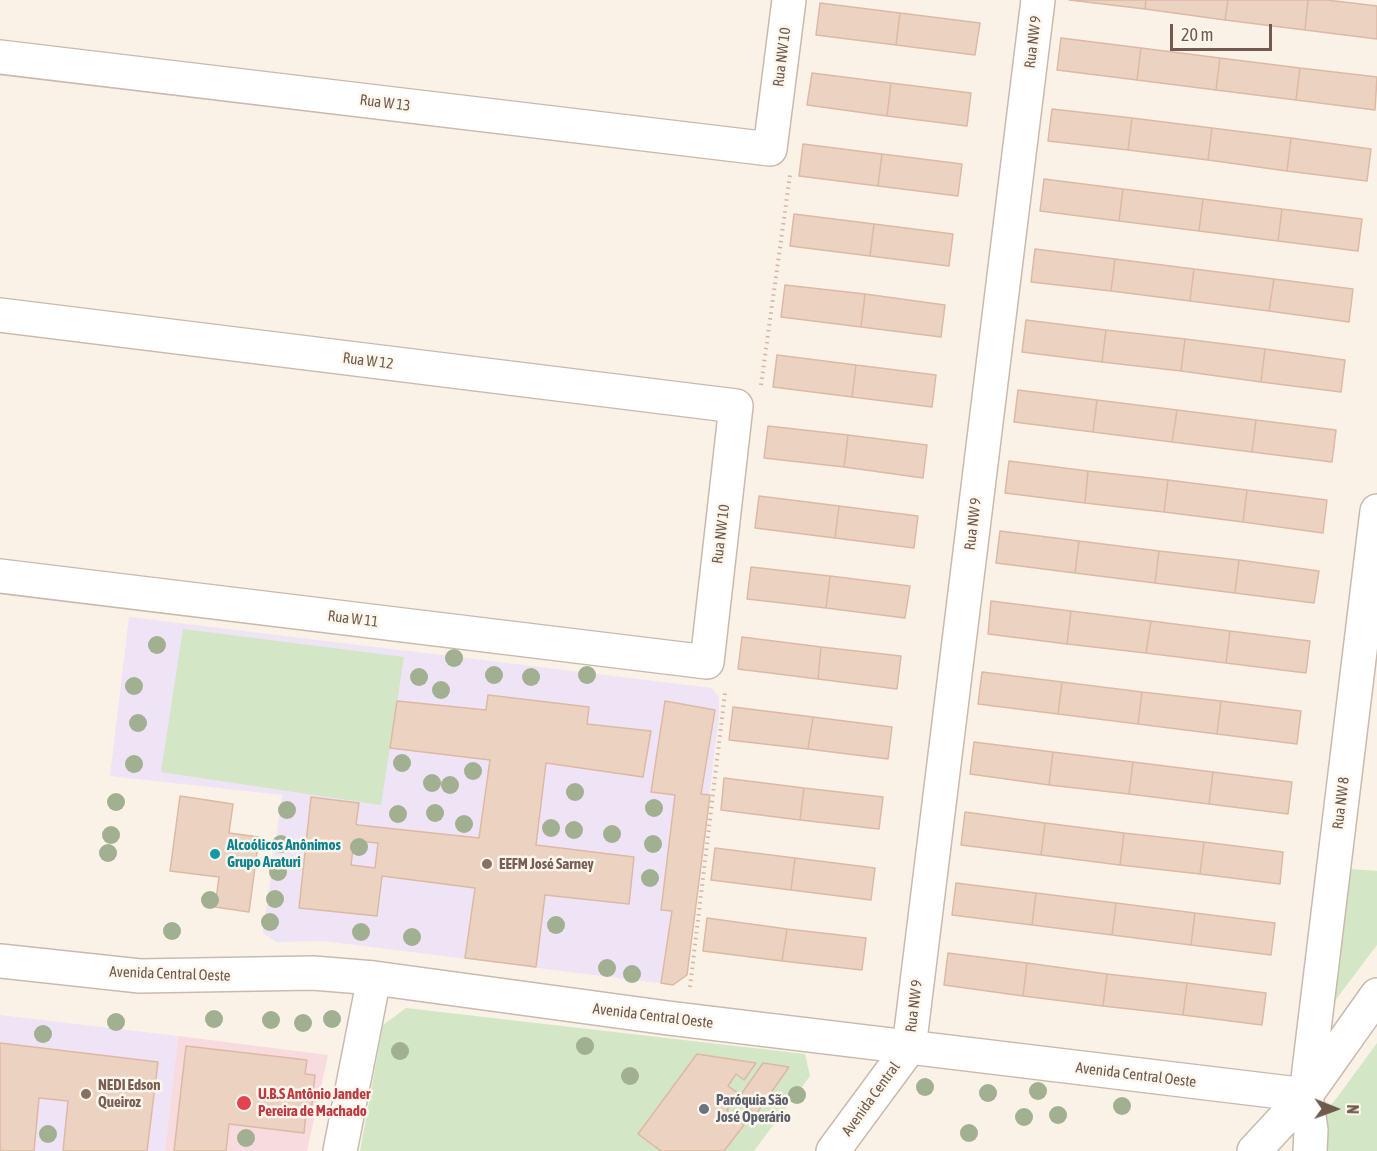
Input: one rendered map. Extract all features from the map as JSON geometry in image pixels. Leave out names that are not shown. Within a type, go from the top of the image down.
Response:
[{"type":"street","name":"Rua NW 10","points":[[770,149],[789,0]]},
{"type":"street","name":"Rua NW 9","points":[[909,1048],[1038,0]]},
{"type":"street","name":"Rua W 13","points":[[0,57],[770,149]]},
{"type":"street","name":"Rua W 12","points":[[0,315],[736,406]]},
{"type":"street","name":"Rua NW 10","points":[[707,662],[736,406]]},
{"type":"street","name":"Rua NW 8","points":[[1310,1151],[1311,1130],[1306,1095],[1377,511]]},
{"type":"street","name":"Rua W 11","points":[[1,584],[707,662]]},
{"type":"street","name":"Avenida Central Oeste","points":[[0,961],[140,976],[313,973],[374,978],[909,1048],[1306,1095]]},
{"type":"street","points":[[340,1151],[374,978]]},
{"type":"street","points":[[1254,1151],[1306,1095],[1377,995]]},
{"type":"street","name":"Avenida Central","points":[[833,1151],[909,1048]]},
{"type":"path","points":[[736,406],[760,390],[790,178],[791,166],[770,149]]},
{"type":"path","points":[[686,1020],[725,693],[707,662]]},
{"type":"shaded area","name":"EEFM José Sarney","points":[[129,617],[712,688],[719,697],[719,716],[687,975],[673,985],[324,941],[276,942],[263,933],[282,795],[110,776]]},
{"type":"shaded area","name":"NEDI Edson Queiroz","points":[[0,1015],[178,1036],[165,1151],[0,1151]]},
{"type":"shaded area","name":"U.B.S Antônio Jander Pereira de Machado","points":[[178,1036],[328,1055],[307,1151],[165,1151]]},
{"type":"green space","points":[[183,629],[404,657],[381,805],[161,772]]},
{"type":"green space","points":[[1351,869],[1377,871],[1377,945],[1331,1006]]},
{"type":"green space","points":[[406,1008],[805,1054],[810,1076],[754,1151],[360,1151],[383,1025]]},
{"type":"green space","points":[[1377,1043],[1377,1151],[1293,1151],[1339,1095]]},
{"type":"building","points":[[1069,0],[1146,0],[1145,9]]},
{"type":"building","points":[[1146,0],[1228,0],[1225,20],[1145,9]]},
{"type":"building","points":[[1228,0],[1308,0],[1305,30],[1225,20]]},
{"type":"building","points":[[1308,0],[1377,6],[1377,39],[1305,30]]},
{"type":"building","points":[[820,3],[900,13],[896,45],[816,35]]},
{"type":"building","points":[[900,13],[980,23],[975,55],[896,45]]},
{"type":"building","points":[[1061,38],[1141,48],[1137,80],[1057,70]]},
{"type":"building","points":[[1141,48],[1220,58],[1216,90],[1137,80]]},
{"type":"building","points":[[1220,58],[1300,68],[1296,100],[1216,90]]},
{"type":"building","points":[[1300,68],[1377,77],[1375,110],[1296,100]]},
{"type":"building","points":[[812,73],[891,83],[887,116],[807,105]]},
{"type":"building","points":[[891,83],[971,93],[967,126],[887,116]]},
{"type":"building","points":[[1052,109],[1132,118],[1128,150],[1048,141]]},
{"type":"building","points":[[1132,118],[1212,128],[1208,160],[1128,150]]},
{"type":"building","points":[[1212,128],[1291,138],[1287,171],[1208,160]]},
{"type":"building","points":[[1291,138],[1371,149],[1367,181],[1287,171]]},
{"type":"building","points":[[803,144],[882,154],[878,186],[799,176]]},
{"type":"building","points":[[882,154],[962,164],[958,196],[878,186]]},
{"type":"building","points":[[1044,179],[1123,189],[1119,221],[1040,211]]},
{"type":"building","points":[[1123,189],[1203,199],[1199,231],[1119,221]]},
{"type":"building","points":[[1203,199],[1282,209],[1278,241],[1199,231]]},
{"type":"building","points":[[1282,209],[1362,219],[1358,251],[1278,241]]},
{"type":"building","points":[[794,214],[874,224],[870,256],[790,246]]},
{"type":"building","points":[[874,224],[953,234],[949,266],[870,256]]},
{"type":"building","points":[[1035,249],[1115,259],[1111,291],[1031,282]]},
{"type":"building","points":[[1115,259],[1194,269],[1190,301],[1111,291]]},
{"type":"building","points":[[1194,269],[1274,279],[1269,311],[1190,301]]},
{"type":"building","points":[[1274,279],[1353,289],[1349,322],[1269,311]]},
{"type":"building","points":[[785,285],[865,294],[861,327],[781,317]]},
{"type":"building","points":[[865,294],[945,305],[941,337],[861,327]]},
{"type":"building","points":[[1026,320],[1106,330],[1102,362],[1022,352]]},
{"type":"building","points":[[1106,330],[1185,339],[1181,371],[1102,362]]},
{"type":"building","points":[[1185,339],[1265,349],[1261,382],[1181,371]]},
{"type":"building","points":[[1265,349],[1345,360],[1341,392],[1261,382]]},
{"type":"building","points":[[777,355],[856,365],[852,397],[773,387]]},
{"type":"building","points":[[856,365],[936,375],[932,407],[852,397]]},
{"type":"building","points":[[1018,390],[1097,400],[1093,432],[1014,422]]},
{"type":"building","points":[[1097,400],[1177,410],[1172,442],[1093,432]]},
{"type":"building","points":[[1177,410],[1256,420],[1252,452],[1172,442]]},
{"type":"building","points":[[1256,420],[1336,430],[1332,462],[1252,452]]},
{"type":"building","points":[[768,426],[848,435],[844,467],[764,458]]},
{"type":"building","points":[[848,435],[927,445],[923,478],[844,467]]},
{"type":"building","points":[[1009,461],[1088,471],[1085,503],[1005,493]]},
{"type":"building","points":[[1088,471],[1168,480],[1164,512],[1085,503]]},
{"type":"building","points":[[1168,480],[1247,490],[1243,522],[1164,512]]},
{"type":"building","points":[[1247,490],[1327,500],[1323,533],[1243,522]]},
{"type":"building","points":[[759,496],[839,506],[835,538],[755,528]]},
{"type":"building","points":[[839,506],[918,516],[914,548],[835,538]]},
{"type":"building","points":[[1000,531],[1079,541],[1075,573],[996,563]]},
{"type":"building","points":[[1079,541],[1159,551],[1155,583],[1075,573]]},
{"type":"building","points":[[1159,551],[1239,560],[1235,593],[1155,583]]},
{"type":"building","points":[[1239,560],[1319,571],[1314,603],[1235,593]]},
{"type":"building","points":[[751,567],[830,576],[826,608],[747,599]]},
{"type":"building","points":[[830,576],[910,586],[905,618],[826,608]]},
{"type":"building","points":[[991,601],[1071,611],[1067,644],[988,634]]},
{"type":"building","points":[[1071,611],[1151,621],[1146,653],[1067,644]]},
{"type":"building","points":[[1151,621],[1230,631],[1226,663],[1146,653]]},
{"type":"building","points":[[1230,631],[1310,641],[1306,673],[1226,663]]},
{"type":"building","points":[[742,637],[821,647],[818,679],[738,669]]},
{"type":"building","points":[[821,647],[901,656],[897,689],[818,679]]},
{"type":"building","points":[[982,672],[1062,682],[1058,714],[978,704]]},
{"type":"building","points":[[1062,682],[1142,692],[1138,724],[1058,714]]},
{"type":"building","points":[[1142,692],[1221,701],[1217,734],[1138,724]]},
{"type":"building","points":[[488,695],[589,707],[587,724],[651,731],[643,777],[546,763],[536,845],[634,857],[629,904],[545,895],[536,967],[465,958],[475,888],[382,876],[377,916],[299,908],[311,797],[359,803],[356,824],[358,825],[479,838],[490,760],[390,748],[397,701],[486,710]],"holes":[[[354,841],[378,843],[375,868],[351,865]]]},
{"type":"building","points":[[665,701],[715,710],[701,794],[710,795],[687,975],[673,985],[661,983],[672,911],[661,910],[675,795],[651,792]]},
{"type":"building","points":[[1221,701],[1301,711],[1297,744],[1217,734]]},
{"type":"building","points":[[733,707],[813,717],[808,749],[729,740]]},
{"type":"building","points":[[813,717],[892,727],[888,759],[808,749]]},
{"type":"building","points":[[974,742],[1053,752],[1049,785],[970,774]]},
{"type":"building","points":[[1053,752],[1133,762],[1129,794],[1049,785]]},
{"type":"building","points":[[1133,762],[1213,772],[1209,804],[1129,794]]},
{"type":"building","points":[[1213,772],[1292,782],[1288,814],[1209,804]]},
{"type":"building","points":[[724,778],[804,788],[800,820],[721,810]]},
{"type":"building","points":[[804,788],[883,797],[879,829],[800,820]]},
{"type":"building","name":"Alcoólicos Anônimos Grupo Araturi","points":[[180,796],[233,804],[229,833],[259,837],[249,912],[215,907],[219,877],[170,871]]},
{"type":"building","points":[[965,812],[1045,823],[1041,855],[961,845]]},
{"type":"building","points":[[1045,823],[1124,833],[1120,865],[1041,855]]},
{"type":"building","points":[[1124,833],[1204,842],[1200,874],[1120,865]]},
{"type":"building","points":[[1204,842],[1283,852],[1280,884],[1200,874]]},
{"type":"building","points":[[715,848],[795,858],[791,890],[711,880]]},
{"type":"building","points":[[795,858],[875,868],[871,900],[791,890]]},
{"type":"building","points":[[956,883],[1036,893],[1032,925],[952,915]]},
{"type":"building","points":[[1036,893],[1116,903],[1112,935],[1032,925]]},
{"type":"building","points":[[1116,903],[1195,913],[1191,945],[1112,935]]},
{"type":"building","points":[[1195,913],[1275,923],[1271,955],[1191,945]]},
{"type":"building","points":[[707,918],[787,929],[782,961],[703,951]]},
{"type":"building","points":[[787,929],[866,938],[862,970],[782,961]]},
{"type":"building","points":[[948,953],[1027,963],[1023,996],[944,985]]},
{"type":"building","points":[[1027,963],[1107,974],[1103,1006],[1023,996]]},
{"type":"building","points":[[1107,974],[1187,983],[1183,1015],[1103,1006]]},
{"type":"building","points":[[1187,983],[1266,993],[1262,1025],[1183,1015]]},
{"type":"building","name":"NEDI Edson Queiroz","points":[[0,1043],[158,1062],[147,1151],[63,1151],[68,1101],[39,1098],[34,1151],[0,1151]]},
{"type":"building","name":"U.B.S Antônio Jander Pereira de Machado","points":[[186,1046],[307,1060],[305,1074],[315,1075],[311,1113],[306,1113],[304,1133],[229,1124],[226,1151],[174,1151]]},
{"type":"building","name":"Paróquia São José Operário","points":[[697,1054],[756,1063],[744,1080],[736,1074],[728,1086],[738,1093],[727,1110],[744,1125],[724,1151],[661,1151],[638,1134]]},
{"type":"building","points":[[763,1063],[789,1067],[756,1114],[738,1099]]},
{"type":"place","name":"Alcoólicos Anônimos Grupo Araturi","points":[[215,854]]},
{"type":"place","name":"EEFM José Sarney","points":[[487,864]]},
{"type":"place","name":"NEDI Edson Queiroz","points":[[86,1094]]},
{"type":"place","name":"U.B.S Antônio Jander Pereira de Machado","points":[[244,1103]]},
{"type":"place","name":"Paróquia São José Operário","points":[[704,1109]]}]
